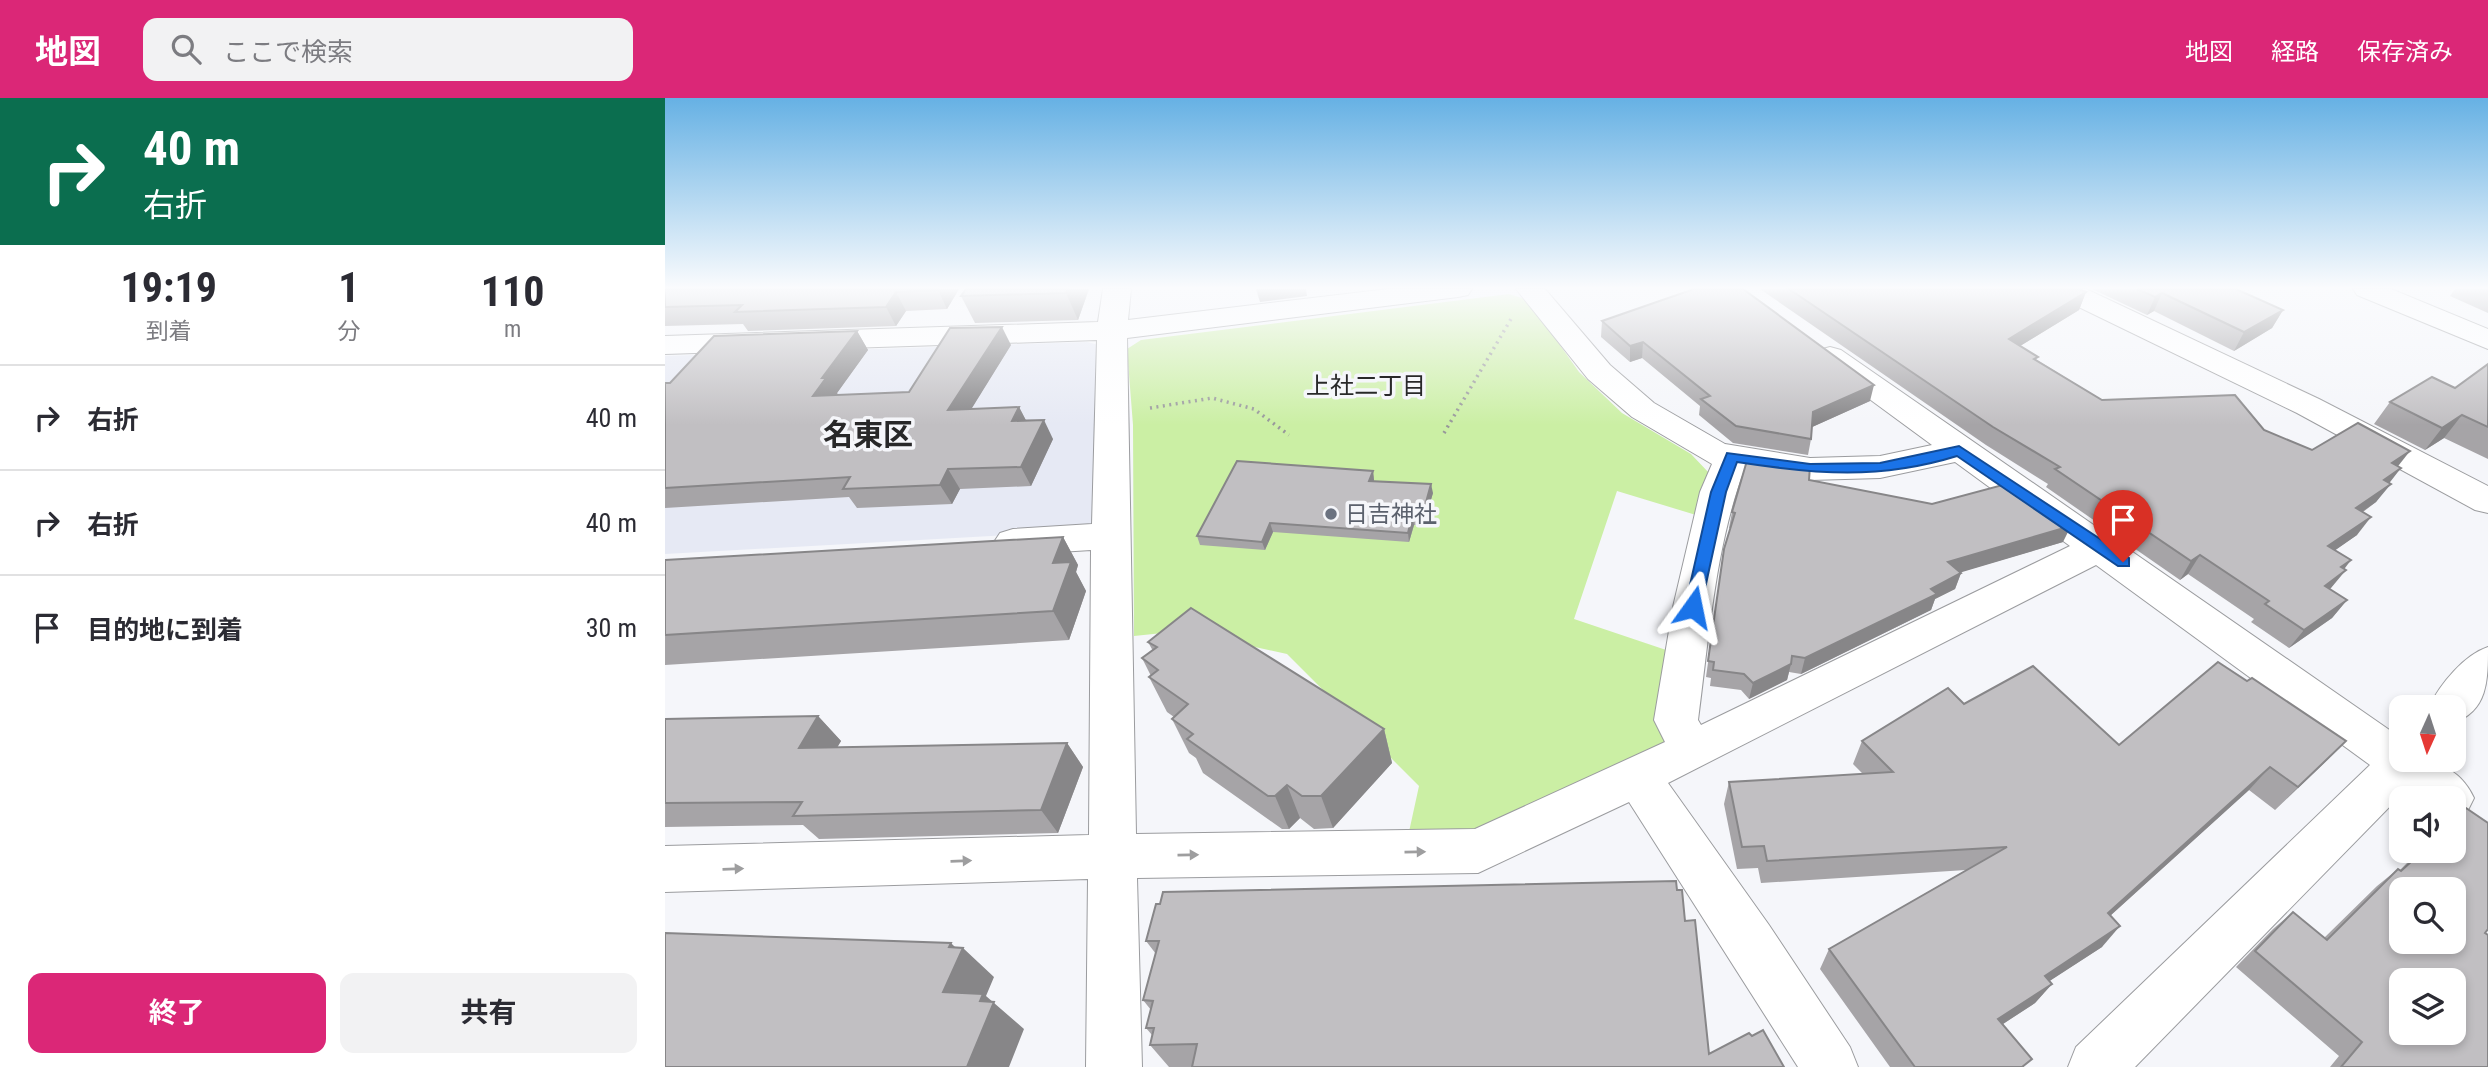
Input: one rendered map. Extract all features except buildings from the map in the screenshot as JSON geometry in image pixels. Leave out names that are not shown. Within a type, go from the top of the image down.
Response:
[{"type":"street","points":[[665,345],[986,334]]},
{"type":"street","points":[[1112,334],[1109,536],[1114,1067]]},
{"type":"street","points":[[1567,334],[1599,372],[1643,410],[1716,454],[1810,469],[1880,467],[1932,459],[1959,450]]},
{"type":"street","points":[[2158,334],[2308,407],[2488,501]]},
{"type":"street","points":[[1804,337],[1959,450],[2102,547],[2389,750]]},
{"type":"street","points":[[1691,751],[1676,720],[1693,607],[1718,492],[1732,456]]},
{"type":"street","points":[[985,543],[1109,536]]},
{"type":"street","points":[[665,869],[1112,856],[1478,851],[1639,777],[2102,547]]},
{"type":"street","points":[[2460,695],[2488,663]]},
{"type":"street","points":[[2096,1067],[2393,772]]},
{"type":"street","points":[[2418,772],[2436,786]]},
{"type":"street","points":[[1639,777],[1831,1067]]},
{"type":"street","points":[[2466,809],[2488,825]]},
{"type":"path","points":[[1444,433],[1502,334]]},
{"type":"path","points":[[1111,414],[1212,398],[1254,409],[1289,435]]},
{"type":"shaded area","points":[[1087,342],[1099,345],[1099,519],[1082,531],[665,554],[665,356]]},
{"type":"green space","points":[[1187,334],[1552,334],[1579,372],[1622,413],[1691,454],[1710,474],[1696,515],[1617,491],[1574,619],[1678,654],[1684,750],[1475,842],[1407,841],[1419,786],[1287,654],[1182,631],[1134,636],[1133,425],[1127,349],[1141,340]]},
{"type":"place","name":"日吉神社","points":[[1331,514]]},
{"type":"district","name":"上社二丁目","points":[[1366,386]]},
{"type":"district","name":"名東区","points":[[868,435]]},
{"type":"route","points":[[1693,607],[1718,492],[1732,456],[1810,469],[1880,467],[1932,459],[1959,450],[2123,562]]}]
